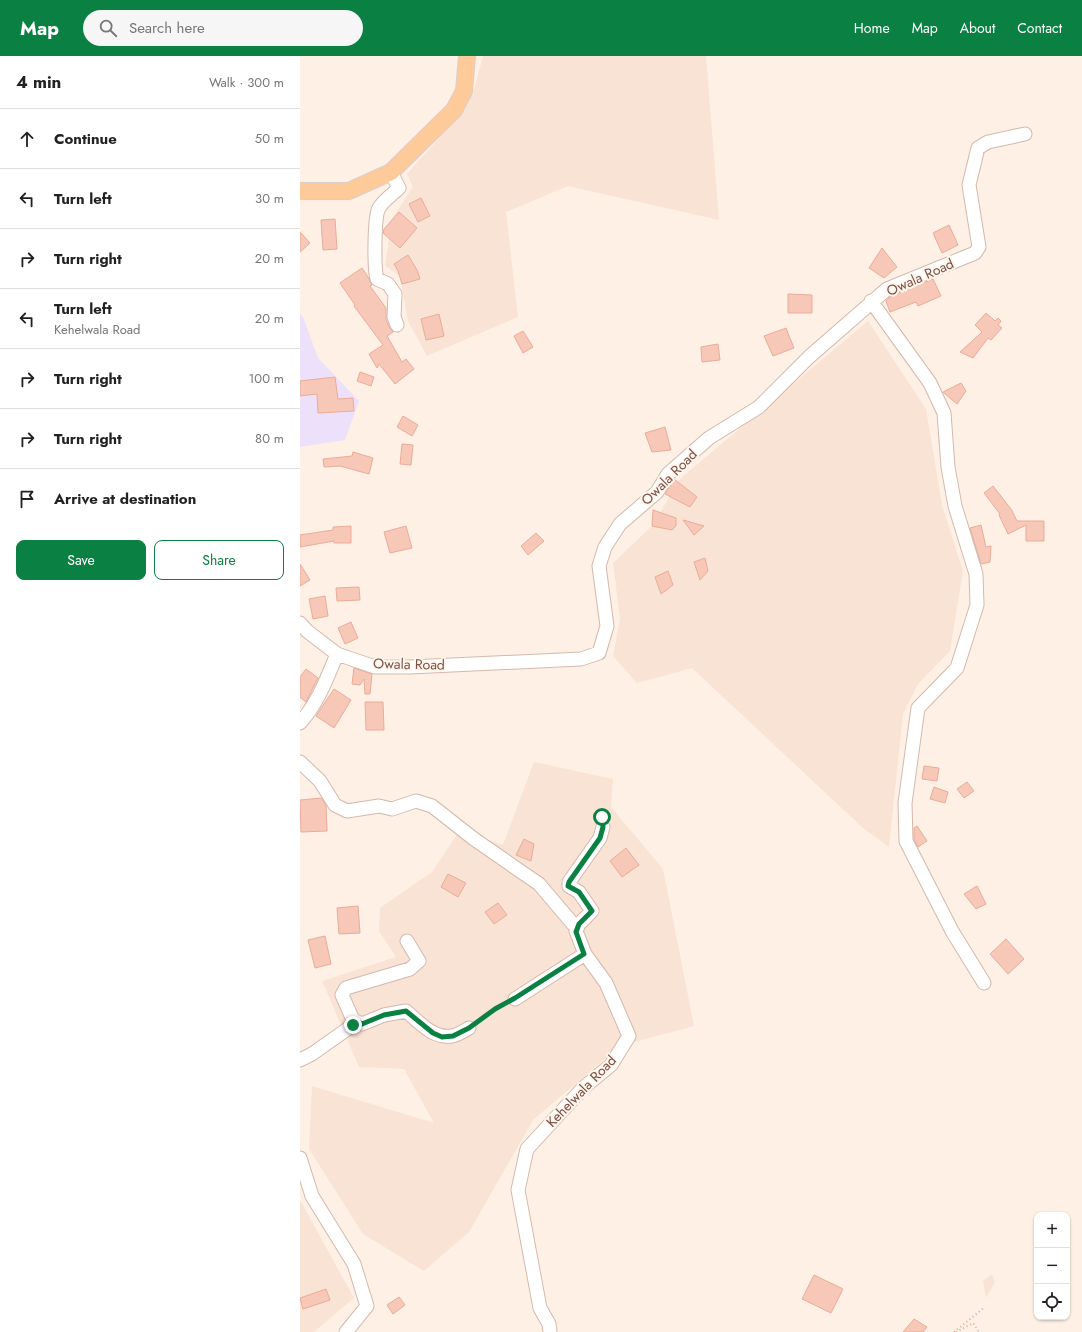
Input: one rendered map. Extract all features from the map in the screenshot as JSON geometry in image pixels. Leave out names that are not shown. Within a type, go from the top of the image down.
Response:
[{"type":"main road","points":[[300,191],[349,190],[391,172],[454,110],[464,91],[467,56]]},
{"type":"street","name":"Owala Road","points":[[300,624],[337,654],[375,667],[410,667],[581,659],[599,653],[607,626],[599,566],[605,547],[620,524],[657,492],[668,474],[709,438],[759,407],[809,357],[886,289],[975,253],[979,247],[970,185],[978,148],[988,142],[1025,134]]},
{"type":"street","points":[[391,172],[399,188],[379,208],[375,221],[376,244],[374,272],[377,279],[388,284],[395,294],[394,317],[397,325]]},
{"type":"street","points":[[871,302],[930,384],[944,413],[948,467],[955,506],[976,574],[977,605],[957,668],[918,708],[905,803],[906,841],[952,931],[984,983]]},
{"type":"street","points":[[300,723],[309,713],[324,687],[337,654]]},
{"type":"street","points":[[300,762],[320,781],[335,805],[347,811],[379,806],[392,809],[416,801],[432,806],[474,840],[539,884],[573,924],[579,924],[592,911],[579,892],[568,886],[569,882],[600,838],[605,826]]},
{"type":"street","name":"Kehelwala Road","points":[[550,1332],[549,1324],[540,1308],[518,1190],[527,1149],[583,1088],[611,1065],[629,1036],[606,984],[584,954],[576,932],[579,924]]},
{"type":"street","points":[[407,942],[419,961],[410,969],[346,988],[342,995],[354,1020],[362,1024],[384,1015],[406,1011],[433,1033],[442,1037],[453,1036],[469,1028]]},
{"type":"street","points":[[515,998],[584,954]]},
{"type":"street","points":[[300,1060],[312,1054],[353,1025],[354,1020]]},
{"type":"street","points":[[300,1158],[312,1196],[354,1264],[367,1306],[346,1332]]},
{"type":"path","points":[[469,1028],[495,1009],[515,998]]},
{"type":"path","points":[[955,1332],[985,1307]]},
{"type":"path","points":[[955,1332],[973,1323],[979,1332]]},
{"type":"shaded area","points":[[483,56],[706,56],[719,220],[568,186],[506,212],[518,317],[427,356],[408,321],[400,276],[385,266],[392,219],[413,187],[407,174],[463,111],[474,90]]},
{"type":"shaded area","points":[[300,314],[303,317],[318,358],[359,401],[345,440],[300,447]]},
{"type":"shaded area","points":[[868,321],[926,409],[942,505],[963,571],[950,651],[918,684],[903,714],[889,847],[863,828],[692,668],[637,683],[613,656],[620,619],[613,563],[652,526],[681,478]]},
{"type":"shaded area","points":[[534,762],[613,779],[611,807],[663,869],[694,1026],[620,1046],[533,1120],[469,1232],[424,1271],[363,1234],[309,1149],[312,1086],[434,1123],[404,1069],[359,1067],[322,981],[396,957],[379,931],[380,908],[432,872],[460,830],[503,845]]},
{"type":"shaded area","points":[[300,1200],[354,1298],[314,1332],[300,1332]]},
{"type":"shaded area","points":[[992,1274],[995,1282],[986,1298],[983,1281]]},
{"type":"building","points":[[421,198],[430,216],[418,222],[409,204]]},
{"type":"building","points":[[399,212],[417,228],[400,248],[383,233],[384,229]]},
{"type":"building","points":[[335,219],[337,249],[323,250],[321,220]]},
{"type":"building","points":[[949,225],[958,245],[942,253],[933,233]]},
{"type":"building","points":[[300,232],[310,243],[300,252]]},
{"type":"building","points":[[882,248],[897,267],[884,278],[869,268]]},
{"type":"building","points":[[408,255],[417,270],[420,279],[402,284],[394,264]]},
{"type":"building","points":[[362,268],[372,285],[370,286],[386,308],[386,320],[393,332],[387,336],[402,362],[406,359],[414,369],[395,384],[379,364],[377,368],[369,354],[383,345],[354,306],[355,305],[340,283]]},
{"type":"building","points":[[933,279],[941,296],[918,306],[916,302],[890,312],[886,301],[891,296]]},
{"type":"building","points":[[788,294],[812,295],[812,313],[788,313]]},
{"type":"building","points":[[986,313],[995,321],[998,318],[1001,321],[998,325],[1002,328],[991,340],[988,338],[973,358],[960,352],[982,332],[975,325]]},
{"type":"building","points":[[439,314],[444,336],[426,340],[421,319]]},
{"type":"building","points":[[786,328],[794,348],[773,356],[764,336]]},
{"type":"building","points":[[523,331],[533,347],[523,353],[514,336]]},
{"type":"building","points":[[718,344],[720,360],[702,362],[701,347]]},
{"type":"building","points":[[360,372],[374,377],[371,386],[357,381]]},
{"type":"building","points":[[335,377],[338,399],[353,398],[354,411],[318,413],[317,394],[300,396],[300,381]]},
{"type":"building","points":[[961,383],[966,391],[957,404],[943,392]]},
{"type":"building","points":[[403,416],[418,425],[412,436],[397,427]]},
{"type":"building","points":[[665,427],[671,450],[652,452],[645,433]]},
{"type":"building","points":[[402,444],[413,445],[411,465],[400,464]]},
{"type":"building","points":[[353,452],[373,458],[369,474],[340,466],[324,467],[323,459],[352,456]]},
{"type":"building","points":[[674,479],[697,497],[690,507],[665,494]]},
{"type":"building","points":[[993,486],[1011,509],[1017,521],[1044,521],[1044,541],[1026,541],[1026,525],[1008,534],[999,515],[1000,514],[984,493]]},
{"type":"building","points":[[653,510],[676,518],[676,526],[672,530],[652,526]]},
{"type":"building","points":[[683,520],[704,526],[694,535]]},
{"type":"building","points":[[981,525],[986,547],[991,546],[990,562],[981,564],[970,528]]},
{"type":"building","points":[[351,526],[351,543],[334,543],[334,541],[300,547],[300,535],[333,530],[333,527]]},
{"type":"building","points":[[406,526],[412,548],[390,553],[384,532]]},
{"type":"building","points":[[536,533],[544,541],[528,555],[521,546]]},
{"type":"building","points":[[705,558],[708,571],[700,580],[694,562]]},
{"type":"building","points":[[300,564],[310,580],[300,586]]},
{"type":"building","points":[[668,571],[673,585],[661,594],[655,577]]},
{"type":"building","points":[[359,587],[360,600],[337,601],[336,588]]},
{"type":"building","points":[[325,596],[328,616],[313,619],[309,599]]},
{"type":"building","points":[[351,622],[358,638],[345,644],[338,628]]},
{"type":"building","points":[[354,668],[372,674],[370,694],[365,694],[364,679],[360,685],[352,684]]},
{"type":"building","points":[[306,669],[318,678],[306,702],[300,697],[300,677]]},
{"type":"building","points":[[334,689],[351,700],[334,728],[316,716]]},
{"type":"building","points":[[365,702],[383,702],[384,730],[366,730]]},
{"type":"building","points":[[924,766],[939,768],[937,781],[922,779]]},
{"type":"building","points":[[967,782],[974,791],[964,798],[957,789]]},
{"type":"building","points":[[934,787],[948,792],[945,803],[930,799]]},
{"type":"building","points":[[321,798],[326,805],[327,831],[301,832],[300,800]]},
{"type":"building","points":[[917,826],[927,841],[918,847],[914,839],[914,828]]},
{"type":"building","points":[[524,839],[534,844],[531,861],[516,855]]},
{"type":"building","points":[[626,848],[639,865],[622,877],[610,861]]},
{"type":"building","points":[[448,874],[466,883],[458,897],[441,887]]},
{"type":"building","points":[[977,886],[986,904],[976,909],[964,894]]},
{"type":"building","points":[[498,903],[507,915],[494,924],[485,912]]},
{"type":"building","points":[[358,906],[360,933],[339,934],[337,908]]},
{"type":"building","points":[[325,936],[331,964],[315,968],[308,940]]},
{"type":"building","points":[[1006,939],[1024,959],[1008,974],[990,954]]},
{"type":"building","points":[[814,1275],[843,1289],[831,1313],[802,1299]]},
{"type":"building","points":[[326,1289],[330,1300],[303,1309],[300,1298]]},
{"type":"building","points":[[399,1297],[405,1305],[393,1314],[387,1305]]},
{"type":"building","points":[[914,1319],[927,1327],[923,1332],[903,1332]]},
{"type":"route","points":[[353,1025],[354,1020],[362,1024],[384,1015],[406,1011],[433,1033],[442,1037],[453,1036],[469,1028],[495,1009],[553,975],[584,954],[576,932],[579,924],[592,911],[579,892],[568,886],[569,882],[600,838],[603,827],[602,817]]}]
